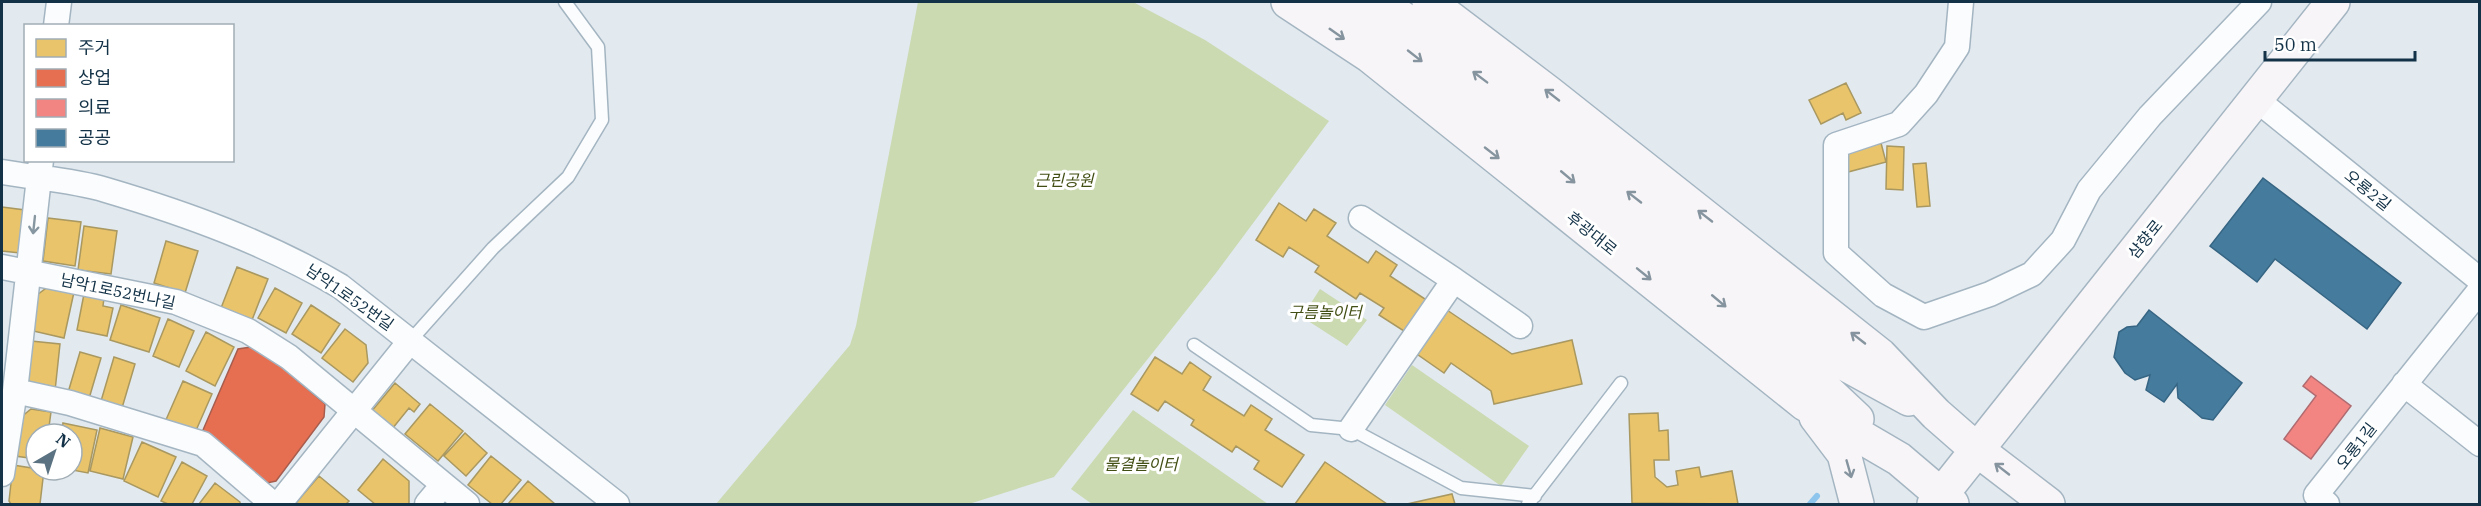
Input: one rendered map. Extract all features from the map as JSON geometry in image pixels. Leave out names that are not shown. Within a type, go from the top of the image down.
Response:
[{"type":"street","points":[[56,24],[58,2]]},
{"type":"street","name":"후광대로","points":[[1288,2],[1370,56],[1805,404],[1899,459]]},
{"type":"street","name":"후광대로","points":[[1331,2],[1397,42],[1531,146],[1824,388],[1899,459],[1946,495]]},
{"type":"street","points":[[1376,2],[1412,24],[1541,123],[1845,364],[1936,414]]},
{"type":"street","points":[[1429,2],[1549,93],[1880,355],[1936,414],[1976,449],[2048,504]]},
{"type":"street","points":[[1960,2],[1957,47],[1926,94],[1899,124],[1836,145],[1836,252],[1883,295],[1924,317],[1990,294],[2032,274],[2064,240],[2089,190],[2130,141],[2259,2]]},
{"type":"street","name":"삼향로","points":[[1946,495],[1976,449],[2333,2]]},
{"type":"street","name":"오룡2길","points":[[2257,100],[2480,280]]},
{"type":"street","points":[[2,474],[30,273],[40,169]]},
{"type":"street","name":"남악1로52번길","points":[[2,172],[40,169],[231,232],[301,263],[340,286],[411,340],[617,504]]},
{"type":"street","points":[[1361,218],[1520,326]]},
{"type":"street","name":"남악1로52번나길","points":[[2,267],[176,302],[248,331],[289,357],[467,504]]},
{"type":"street","points":[[1352,429],[1454,280]]},
{"type":"street","name":"오룡1길","points":[[2327,504],[2316,495],[2480,290]]},
{"type":"street","points":[[279,504],[411,340]]},
{"type":"street","points":[[2404,384],[2480,444]]},
{"type":"street","points":[[15,392],[70,403],[203,444],[273,504]]},
{"type":"street","points":[[1805,404],[1844,454],[1857,504]]},
{"type":"street","points":[[427,504],[443,485]]},
{"type":"lane","points":[[411,340],[493,248],[568,177],[602,120],[598,47],[566,2]]},
{"type":"lane","points":[[1194,345],[1311,425],[1352,429],[1461,488],[1531,500],[1621,383]]},
{"type":"green space","name":"근린공원","points":[[918,2],[1133,2],[1205,40],[1329,121],[1216,273],[1054,477],[969,504],[716,504],[850,345],[856,326]]},
{"type":"green space","name":"구름놀이터","points":[[1320,289],[1367,320],[1347,346],[1302,317]]},
{"type":"green space","points":[[1412,365],[1529,446],[1501,486],[1385,405]]},
{"type":"green space","name":"물결놀이터","points":[[1133,410],[1268,504],[1092,504],[1071,489]]},
{"type":"building: 주거","points":[[1846,83],[1861,113],[1846,120],[1843,113],[1821,124],[1809,100]]},
{"type":"building: 주거","points":[[1881,143],[1886,162],[1848,172],[1843,153]]},
{"type":"building: 주거","points":[[1887,146],[1904,147],[1903,190],[1886,189]]},
{"type":"building: 주거","points":[[1926,163],[1930,206],[1917,207],[1913,164]]},
{"type":"building: 주거","points":[[1279,203],[1306,221],[1314,209],[1336,223],[1327,236],[1368,263],[1376,251],[1397,265],[1390,276],[1428,301],[1407,333],[1379,315],[1384,308],[1360,293],[1356,299],[1315,272],[1319,266],[1289,247],[1283,257],[1256,240]]},
{"type":"building: 주거","points":[[2,207],[25,210],[20,253],[2,251]]},
{"type":"building: 주거","points":[[48,218],[81,222],[75,266],[43,261]]},
{"type":"building: 주거","points":[[84,226],[117,231],[111,274],[78,270]]},
{"type":"building: 주거","points":[[166,241],[198,251],[185,293],[154,283]]},
{"type":"building: 주거","points":[[237,267],[268,279],[252,320],[221,308]]},
{"type":"building: 주거","points":[[49,286],[74,292],[64,338],[29,330],[37,295]]},
{"type":"building: 주거","points":[[275,288],[302,303],[286,333],[258,318]]},
{"type":"building: 주거","points":[[84,294],[104,298],[103,306],[113,308],[107,336],[77,330]]},
{"type":"building: 주거","points":[[121,305],[160,318],[149,352],[110,340]]},
{"type":"building: 주거","points":[[311,305],[340,324],[321,353],[292,334]]},
{"type":"building: 주거","points":[[1444,308],[1512,354],[1572,340],[1582,384],[1494,404],[1491,391],[1451,363],[1444,373],[1414,352]]},
{"type":"building: 주거","points":[[168,319],[194,331],[179,367],[153,356]]},
{"type":"building: 주거","points":[[345,329],[366,345],[368,363],[353,382],[322,358]]},
{"type":"building: 주거","points":[[206,332],[234,347],[215,386],[186,371]]},
{"type":"building: 주거","points":[[31,341],[60,344],[55,391],[39,389],[27,379]]},
{"type":"building: 주거","points":[[80,352],[101,358],[88,402],[67,396]]},
{"type":"building: 주거","points":[[114,357],[135,364],[122,408],[101,401]]},
{"type":"building: 주거","points":[[1155,357],[1182,374],[1190,362],[1211,377],[1203,390],[1244,416],[1251,405],[1272,419],[1265,430],[1304,455],[1282,487],[1254,469],[1259,461],[1236,446],[1232,452],[1191,425],[1194,420],[1165,401],[1158,411],[1131,394]]},
{"type":"building: 주거","points":[[183,381],[212,394],[194,435],[165,422]]},
{"type":"building: 주거","points":[[395,383],[420,404],[414,412],[409,408],[388,434],[371,412]]},
{"type":"building: 주거","points":[[430,404],[463,431],[438,461],[405,434]]},
{"type":"building: 주거","points":[[31,409],[51,412],[50,422],[24,422],[24,457],[15,456],[20,418]]},
{"type":"building: 주거","points":[[1658,413],[1659,431],[1668,430],[1669,460],[1654,460],[1655,477],[1667,487],[1678,485],[1676,471],[1699,467],[1701,477],[1732,471],[1738,504],[1632,503],[1629,414]]},
{"type":"building: 주거","points":[[84,427],[97,430],[88,473],[84,472]]},
{"type":"building: 주거","points":[[100,428],[133,437],[123,479],[90,471]]},
{"type":"building: 주거","points":[[465,433],[487,453],[466,476],[444,456]]},
{"type":"building: 주거","points":[[142,442],[176,457],[158,497],[124,481]]},
{"type":"building: 주거","points":[[491,456],[521,480],[501,504],[492,504],[468,485]]},
{"type":"building: 주거","points":[[383,459],[409,481],[409,504],[375,504],[358,490]]},
{"type":"building: 주거","points":[[182,462],[207,476],[192,504],[168,504],[161,501]]},
{"type":"building: 주거","points":[[1325,462],[1387,504],[1295,504]]},
{"type":"building: 주거","points":[[13,465],[24,467],[24,482],[43,482],[40,504],[11,504],[9,501]]},
{"type":"building: 주거","points":[[319,476],[349,501],[346,504],[295,504]]},
{"type":"building: 주거","points":[[528,481],[555,504],[508,504]]},
{"type":"building: 주거","points":[[215,483],[240,502],[240,504],[199,504]]},
{"type":"building: 주거","points":[[1452,494],[1455,504],[1407,504]]},
{"type":"building: 상업","points":[[257,346],[325,404],[324,417],[276,481],[262,484],[203,430],[238,349]]},
{"type":"building: 의료","points":[[2311,376],[2351,406],[2311,459],[2284,439],[2316,396],[2303,386]]},
{"type":"building: 공공","points":[[2263,178],[2401,283],[2367,329],[2275,259],[2257,282],[2210,246]]},
{"type":"building: 공공","points":[[2149,310],[2242,383],[2213,420],[2202,418],[2178,398],[2177,384],[2164,402],[2146,390],[2150,375],[2135,380],[2125,373],[2114,357],[2119,332],[2127,327],[2137,326]]},
{"type":"waterway","points":[[1810,504],[1817,496]]}]
